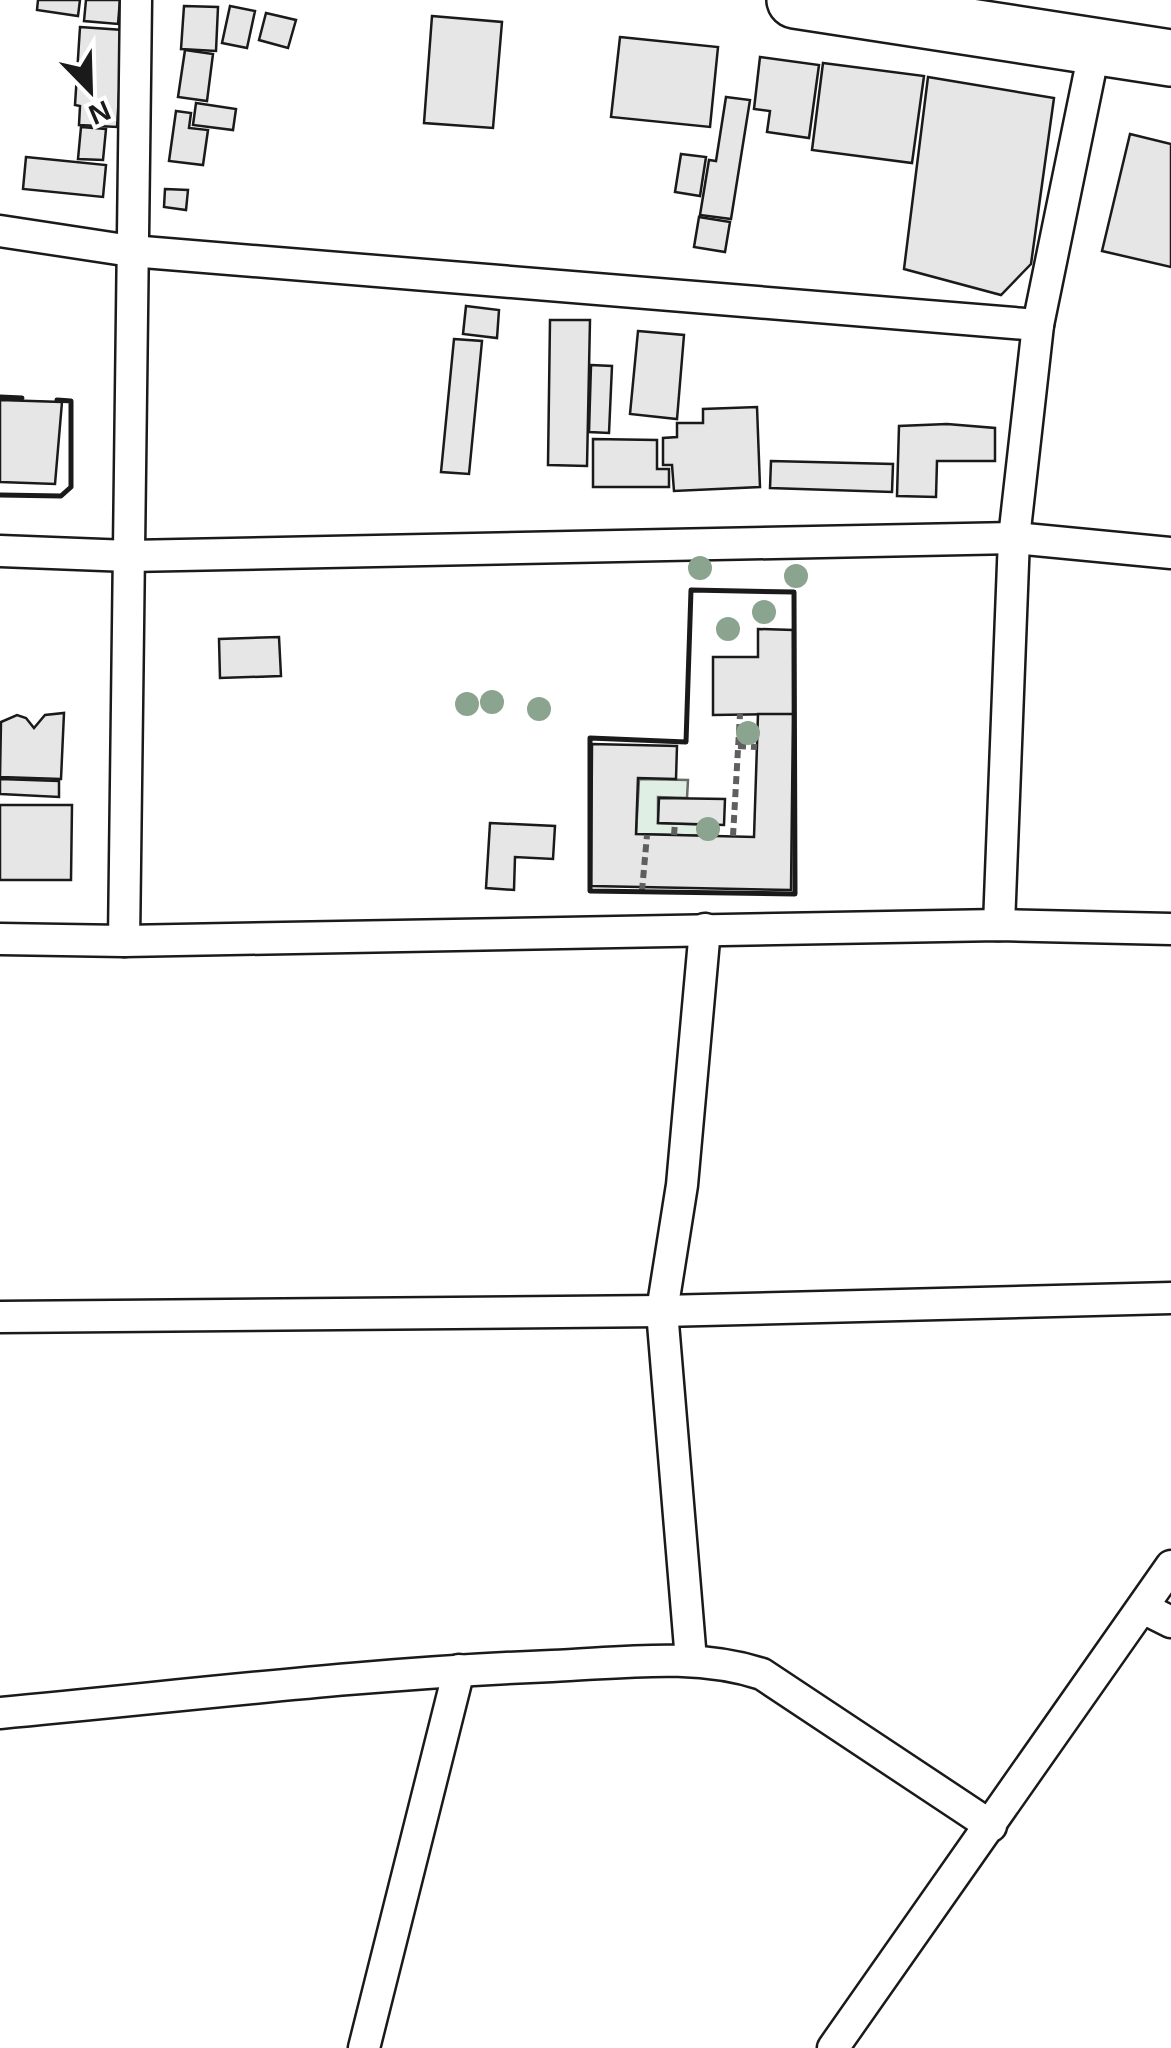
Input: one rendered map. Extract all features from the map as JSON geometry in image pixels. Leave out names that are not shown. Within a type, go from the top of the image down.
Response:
[{"type":"highway","points":[[795,0],[1171,58]]},
{"type":"street","points":[[124,941],[136,0]]},
{"type":"street","points":[[1000,925],[1014,538],[1038,325],[1095,46]]},
{"type":"street","points":[[0,231],[131,251],[1038,325]]},
{"type":"street","points":[[0,551],[129,556],[1014,538],[1171,553]]},
{"type":"street","points":[[0,939],[124,941],[1000,925],[1171,929]]},
{"type":"street","points":[[691,1660],[662,1310],[682,1185],[704,929]]},
{"type":"street","points":[[0,1316],[662,1310],[1171,1298]]},
{"type":"street","points":[[833,2048],[1171,1566]]},
{"type":"street","points":[[1143,1608],[1171,1622]]},
{"type":"street","points":[[0,1713],[460,1670],[691,1660],[730,1664],[762,1674],[991,1826]]},
{"type":"street","points":[[364,2048],[460,1670]]},
{"type":"path","points":[[733,836],[740,714]]},
{"type":"path","points":[[738,746],[757,748]]},
{"type":"path","points":[[674,835],[675,823]]},
{"type":"path","points":[[642,891],[647,834]]},
{"type":"green space","points":[[639,779],[688,780],[687,798],[658,797],[658,823],[715,825],[714,836],[636,834]]},
{"type":"building","points":[[38,0],[80,0],[78,16],[37,10]]},
{"type":"building","points":[[86,0],[120,0],[118,24],[84,21]]},
{"type":"building","points":[[184,6],[218,7],[216,51],[181,49]]},
{"type":"building","points":[[230,6],[255,11],[247,48],[222,43]]},
{"type":"building","points":[[266,13],[296,20],[288,48],[259,40]]},
{"type":"building","points":[[432,16],[502,22],[493,128],[424,123]]},
{"type":"building","points":[[80,27],[123,30],[117,127],[79,125],[80,106],[75,105]]},
{"type":"building","points":[[620,37],[718,47],[710,127],[611,117]]},
{"type":"building","points":[[185,50],[213,54],[207,101],[178,97]]},
{"type":"building","points":[[760,57],[819,65],[809,138],[767,132],[770,111],[754,109]]},
{"type":"building","points":[[823,63],[924,76],[912,163],[812,150]]},
{"type":"building","points":[[928,77],[1054,98],[1031,264],[1001,295],[904,269]]},
{"type":"building","points":[[726,97],[750,100],[731,219],[700,215],[709,160],[716,161]]},
{"type":"building","points":[[196,103],[236,109],[233,130],[193,125]]},
{"type":"building","points":[[176,111],[191,113],[189,128],[208,130],[203,165],[169,161]]},
{"type":"building","points":[[81,127],[106,129],[103,160],[78,159]]},
{"type":"building","points":[[1130,134],[1171,144],[1171,267],[1102,251]]},
{"type":"building","points":[[681,154],[706,157],[700,196],[675,192]]},
{"type":"building","points":[[26,157],[106,165],[103,197],[23,189]]},
{"type":"building","points":[[165,189],[188,190],[186,210],[164,207]]},
{"type":"building","points":[[699,217],[730,222],[725,252],[694,247]]},
{"type":"building","points":[[466,306],[499,310],[497,338],[463,334]]},
{"type":"building","points":[[550,320],[590,320],[587,466],[548,465]]},
{"type":"building","points":[[638,331],[684,335],[677,419],[630,414]]},
{"type":"building","points":[[454,339],[482,341],[469,474],[441,472]]},
{"type":"building","points":[[591,365],[612,366],[609,433],[589,432]]},
{"type":"building","points":[[0,400],[62,402],[55,484],[0,482]]},
{"type":"building","points":[[757,407],[760,487],[674,491],[672,465],[663,465],[663,438],[677,437],[677,423],[703,423],[703,409]]},
{"type":"building","points":[[899,426],[995,428],[995,461],[937,461],[936,497],[897,496]]},
{"type":"building","points":[[593,439],[657,440],[657,469],[669,469],[669,487],[593,487]]},
{"type":"building","points":[[771,461],[893,464],[892,492],[770,488]]},
{"type":"building","points":[[758,629],[793,630],[793,714],[713,715],[713,657],[758,657]]},
{"type":"building","points":[[279,637],[281,676],[220,678],[219,639]]},
{"type":"building","points":[[64,713],[61,779],[0,777],[1,722],[17,715],[26,718],[34,728],[45,715]]},
{"type":"building","points":[[758,714],[793,714],[791,890],[591,886],[592,744],[677,746],[676,779],[638,778],[636,834],[754,837]]},
{"type":"building","points":[[0,779],[59,781],[59,797],[0,794]]},
{"type":"building","points":[[659,798],[725,799],[724,825],[658,823]]},
{"type":"building","points":[[0,805],[72,805],[71,880],[0,880]]},
{"type":"building","points":[[490,823],[555,826],[553,859],[515,857],[514,890],[486,888]]},
{"type":"wall","points":[[0,397],[22,398]]},
{"type":"wall","points":[[0,495],[61,496],[71,487],[71,401],[57,400]]},
{"type":"wall","points":[[691,590],[794,592],[795,894],[590,891],[590,738],[686,742],[691,590]]}]
